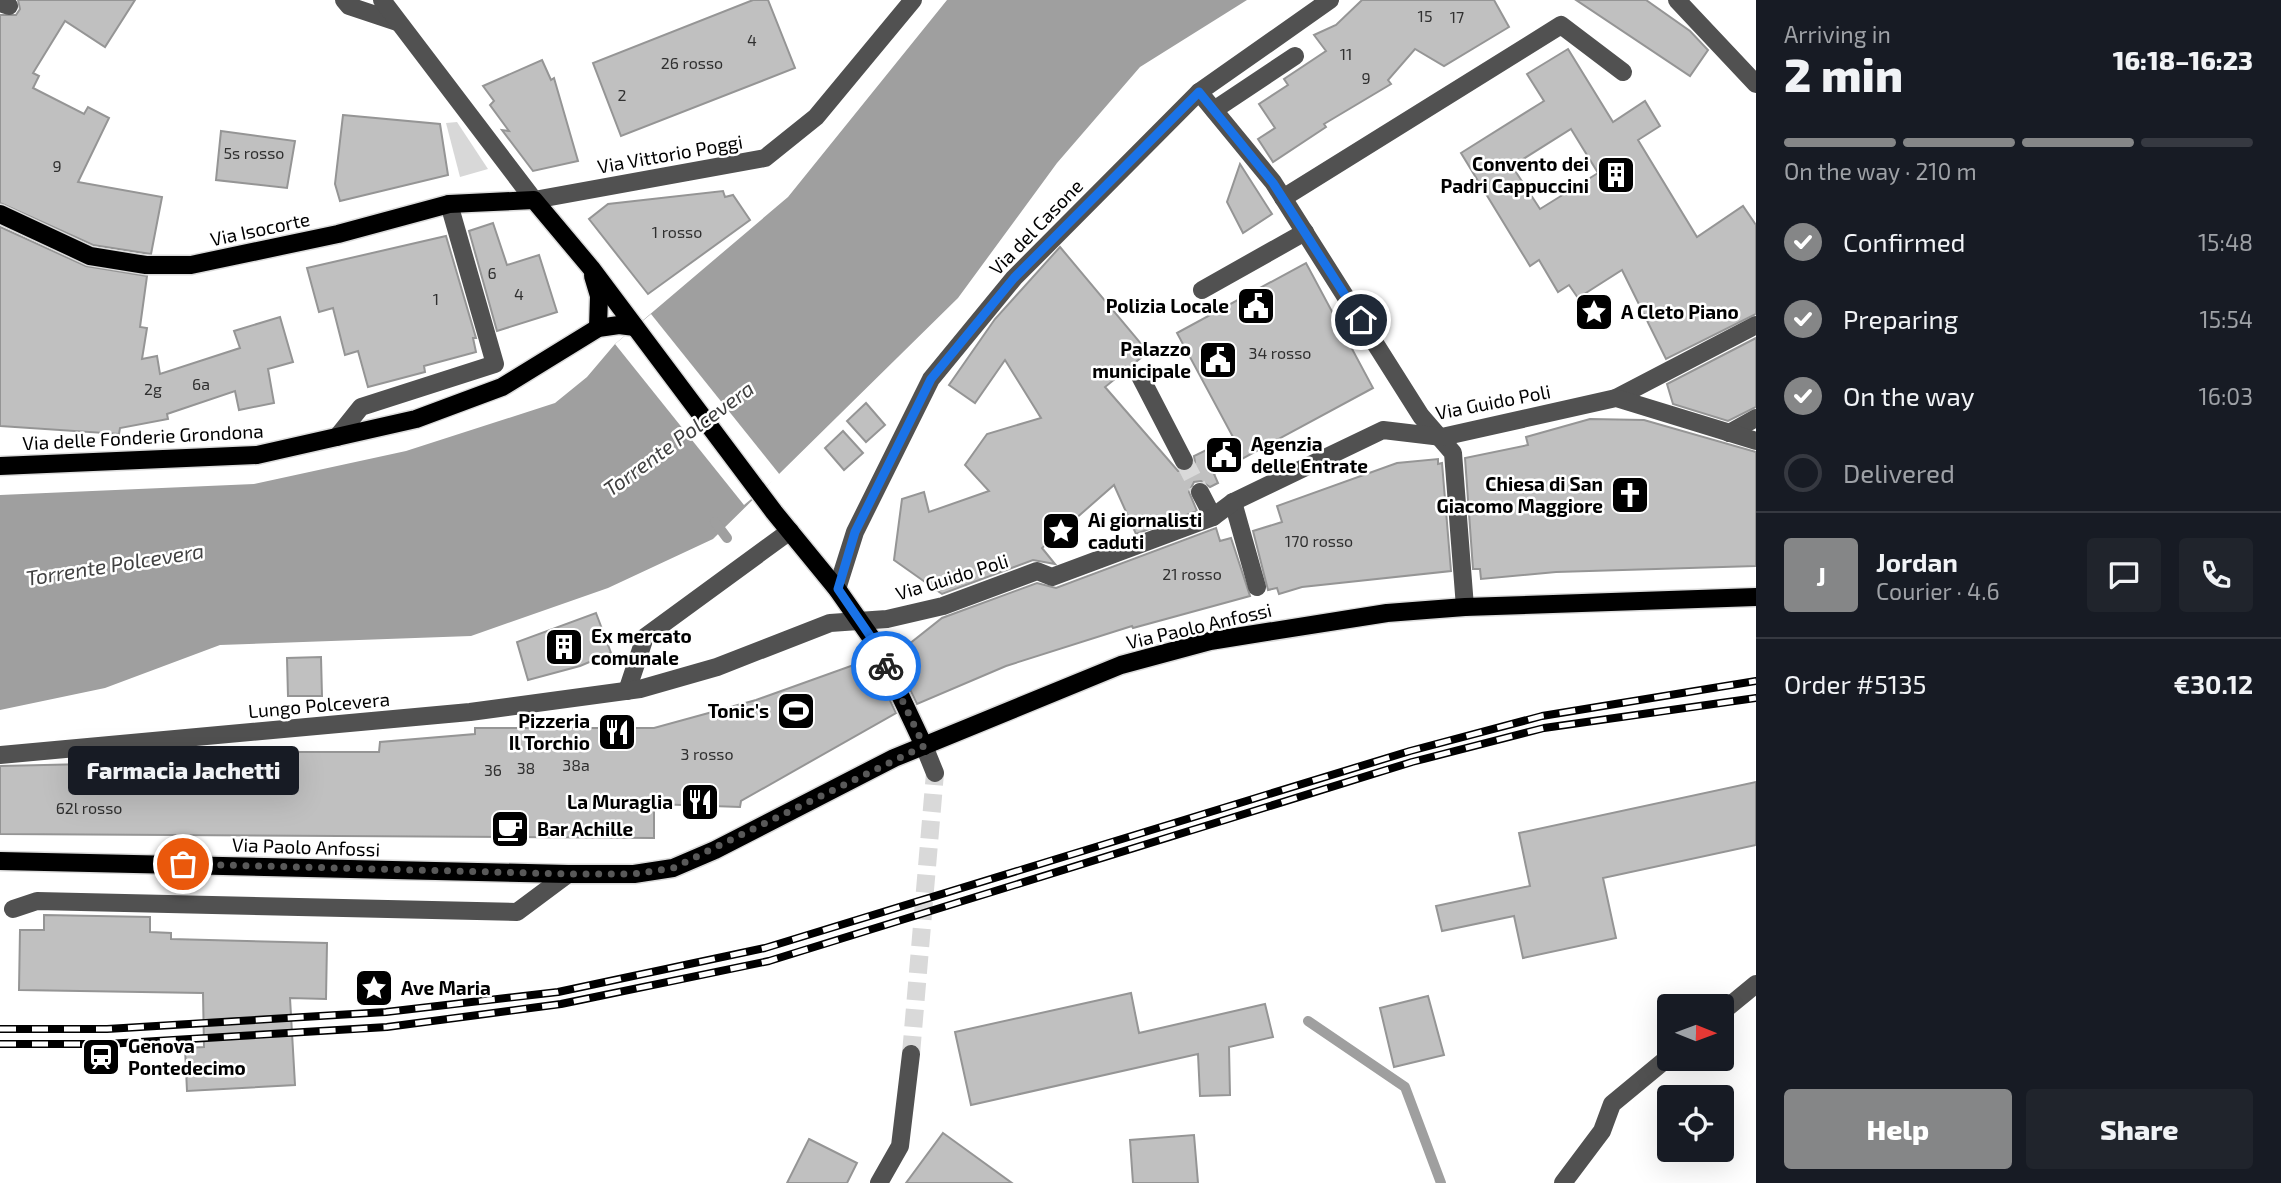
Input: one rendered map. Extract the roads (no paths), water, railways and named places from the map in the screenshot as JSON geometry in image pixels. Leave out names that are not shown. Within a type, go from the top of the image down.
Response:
[{"type":"main road","name":"Via Isocorte","points":[[0,214],[90,256],[146,265],[191,265],[338,234],[449,204],[534,200]]},
{"type":"main road","points":[[534,200],[591,268],[859,618],[877,646],[924,746]]},
{"type":"main road","points":[[591,268],[598,296],[598,328],[619,324],[635,327]]},
{"type":"main road","name":"Via delle Fonderie Grondona","points":[[0,466],[257,455],[416,419],[502,387],[598,328]]},
{"type":"main road","name":"Via Paolo Anfossi","points":[[0,861],[634,874],[673,868],[924,746],[1121,665],[1210,641],[1387,613],[1465,607],[1756,597]]},
{"type":"street","points":[[344,0],[349,6],[397,22]]},
{"type":"street","points":[[382,0],[534,200]]},
{"type":"street","name":"Via Vittorio Poggi","points":[[534,200],[765,158],[816,117],[913,0]]},
{"type":"street","name":"Via del Casone","points":[[838,589],[855,532],[931,379],[1014,278],[1199,92],[1330,0]]},
{"type":"street","points":[[1677,0],[1697,18],[1756,84]]},
{"type":"street","points":[[1283,198],[1561,25],[1623,72]]},
{"type":"street","points":[[1214,110],[1294,56]]},
{"type":"street","points":[[1199,92],[1283,198],[1301,234],[1421,416],[1442,437],[1453,453],[1465,607]]},
{"type":"street","points":[[337,437],[361,407],[495,364],[449,204]]},
{"type":"street","points":[[1202,290],[1301,234]]},
{"type":"street","points":[[1616,398],[1756,325]]},
{"type":"street","points":[[1140,376],[1184,461]]},
{"type":"street","name":"Via Guido Poli","points":[[634,690],[717,667],[830,623],[859,618],[887,619],[943,606],[1037,571],[1052,577],[1213,517],[1233,502],[1383,430],[1442,437],[1616,398],[1756,441]]},
{"type":"street","points":[[1729,433],[1756,418]]},
{"type":"street","points":[[1200,492],[1213,517]]},
{"type":"street","points":[[1233,502],[1257,587]]},
{"type":"street","points":[[634,690],[645,637],[790,531]]},
{"type":"street","name":"Lungo Polcevera","points":[[0,755],[470,712],[634,690]]},
{"type":"street","points":[[924,746],[935,772]]},
{"type":"street","points":[[13,909],[37,901],[517,912],[568,874]]},
{"type":"street","points":[[1734,1002],[1756,984]]},
{"type":"street","points":[[879,1183],[900,1146],[911,1054]]},
{"type":"street","points":[[1563,1183],[1602,1131],[1612,1104],[1657,1067]]},
{"type":"water","name":"Torrente Polcevera","points":[[947,0],[1247,0],[1140,67],[1057,163],[958,298],[713,539],[608,588],[471,636],[220,645],[105,688],[0,710],[0,495],[254,484],[406,451],[555,403],[587,377],[615,344],[788,197]]},
{"type":"waterway","points":[[715,522],[727,538]]},
{"type":"waterway","points":[[1308,1021],[1405,1087],[1441,1183]]},
{"type":"tunnel","points":[[1184,461],[1200,492]]},
{"type":"tunnel","points":[[911,1054],[935,773]]},
{"type":"railway","points":[[0,1029],[107,1029],[386,1012],[558,992],[765,948],[1410,751],[1542,716],[1756,681]]},
{"type":"railway","points":[[0,1044],[107,1044],[387,1027],[561,1004],[769,961],[1412,762],[1544,728],[1756,698]]},
{"type":"place","name":"Convento dei Padri Cappuccini","points":[[1616,175]]},
{"type":"place","name":"Polizia Locale","points":[[1256,306]]},
{"type":"place","name":"A Cleto Piano","points":[[1594,312]]},
{"type":"place","name":"Palazzo municipale","points":[[1218,360]]},
{"type":"place","name":"Agenzia delle Entrate","points":[[1224,455]]},
{"type":"place","name":"Chiesa di San Giacomo Maggiore","points":[[1630,495]]},
{"type":"place","name":"Ai giornalisti caduti","points":[[1061,531]]},
{"type":"place","name":"Ex mercato comunale","points":[[564,647]]},
{"type":"place","name":"Tonic's","points":[[796,711]]},
{"type":"place","name":"Pizzeria Il Torchio","points":[[617,732]]},
{"type":"place","name":"La Muraglia","points":[[700,802]]},
{"type":"place","name":"Bar Achille","points":[[510,829]]},
{"type":"place","name":"Farmacia Jachetti","points":[[183,864]]},
{"type":"place","name":"Ave Maria","points":[[374,988]]},
{"type":"place","name":"Genova Pontedecimo","points":[[101,1057]]}]
